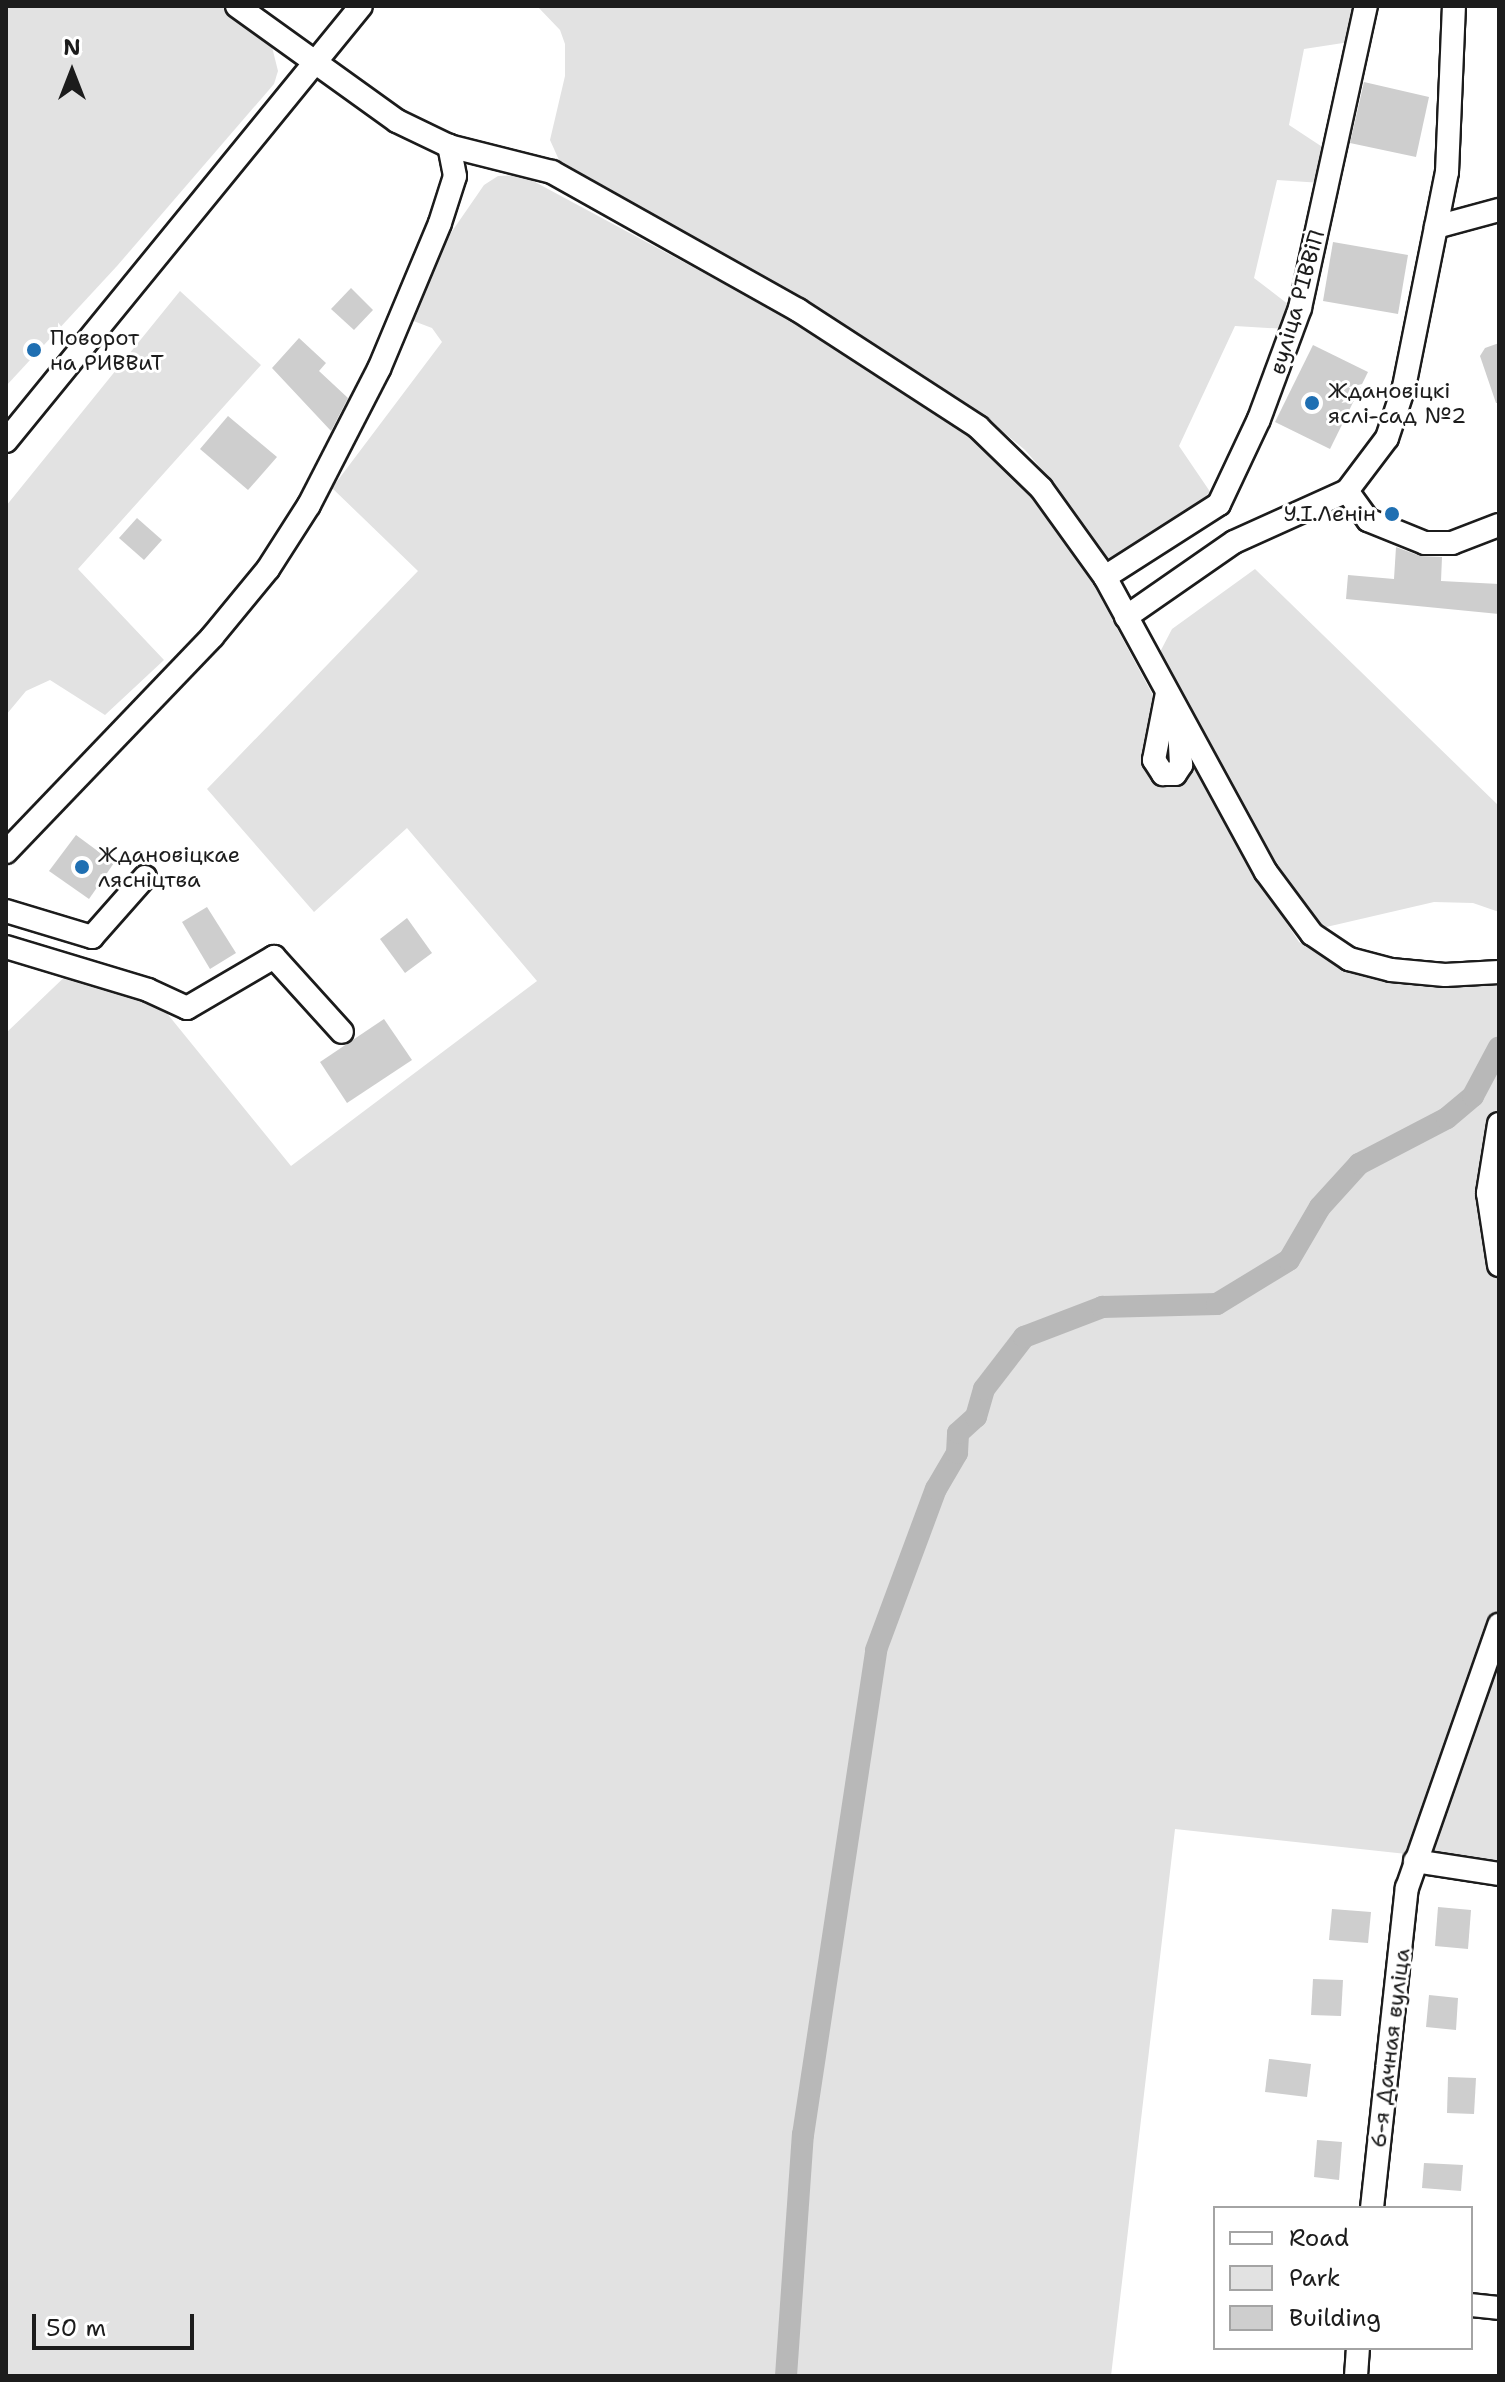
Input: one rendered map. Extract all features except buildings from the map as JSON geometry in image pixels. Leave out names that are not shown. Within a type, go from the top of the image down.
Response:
[{"type":"street","points":[[237,6],[318,60],[397,121],[449,146],[552,172],[798,310],[946,403],[1011,454],[1105,577],[1266,872],[1312,934],[1331,950],[1391,970],[1445,975],[1499,972]]},
{"type":"street","points":[[6,441],[361,6]]},
{"type":"street","name":"вуліца РІВВіП","points":[[1105,577],[1219,504],[1259,419],[1300,308],[1366,6]]},
{"type":"street","points":[[1126,617],[1234,542],[1347,491],[1387,438],[1398,410],[1447,172],[1454,6]]},
{"type":"street","points":[[6,852],[212,637],[268,569],[309,505],[379,369],[440,223],[455,176],[449,146]]},
{"type":"street","points":[[1436,227],[1499,210]]},
{"type":"street","points":[[1347,491],[1368,520],[1425,543],[1452,543],[1499,525]]},
{"type":"street","points":[[1167,693],[1154,760],[1163,774],[1175,774],[1181,765],[1178,714]]},
{"type":"street","points":[[6,911],[92,937],[145,877]]},
{"type":"street","points":[[6,947],[148,990],[187,1008],[274,957],[342,1032]]},
{"type":"street","points":[[1499,1124],[1488,1193],[1499,1265]]},
{"type":"street","name":"6-я Дачная вуліца","points":[[1372,2206],[1407,1888],[1499,1625]]},
{"type":"street","points":[[1415,1861],[1499,1874]]},
{"type":"street","points":[[1473,2305],[1499,2308]]},
{"type":"street","points":[[1356,2376],[1358,2350]]},
{"type":"green space","points":[[6,6],[228,6],[271,43],[278,71],[274,84],[117,266],[6,386]]},
{"type":"green space","points":[[537,6],[1362,6],[1356,41],[1304,49],[1289,125],[1330,152],[1322,183],[1277,180],[1254,278],[1293,308],[1287,329],[1235,326],[1179,446],[1215,499],[1111,567],[1055,485],[1025,450],[986,418],[823,311],[559,160],[550,140],[565,76],[565,44],[560,30]]},
{"type":"green space","points":[[522,175],[793,321],[941,411],[1008,466],[1090,578],[1156,701],[1146,758],[1150,776],[1156,783],[1173,784],[1188,754],[1242,855],[1299,942],[1346,966],[1499,980],[1499,1864],[1175,1829],[1111,2376],[6,2376],[6,1033],[75,967],[148,990],[291,1166],[537,981],[407,828],[314,912],[207,789],[418,571],[332,488],[442,342],[432,328],[395,314],[484,185],[498,176]]},
{"type":"green space","points":[[180,291],[261,365],[78,569],[164,660],[105,715],[50,680],[26,691],[6,715],[6,506]]},
{"type":"green space","points":[[1255,569],[1499,806],[1499,912],[1473,903],[1434,902],[1322,928],[1277,866],[1160,652],[1172,629]]},
{"type":"waterway","points":[[786,2376],[803,2135],[876,1650],[936,1489],[957,1453],[958,1433],[976,1417],[984,1389],[1024,1337],[1102,1307],[1217,1304],[1289,1260],[1320,1207],[1359,1164],[1447,1118],[1473,1096],[1499,1047]]},
{"type":"place","name":"Поворот на РИВВиТ","points":[[34,350]]},
{"type":"place","name":"Ждановіцкі яслі-сад №2","points":[[1312,403]]},
{"type":"place","name":"У.І.Ленін","points":[[1392,514]]},
{"type":"place","name":"Ждановіцкае лясніцтва","points":[[82,867]]}]
